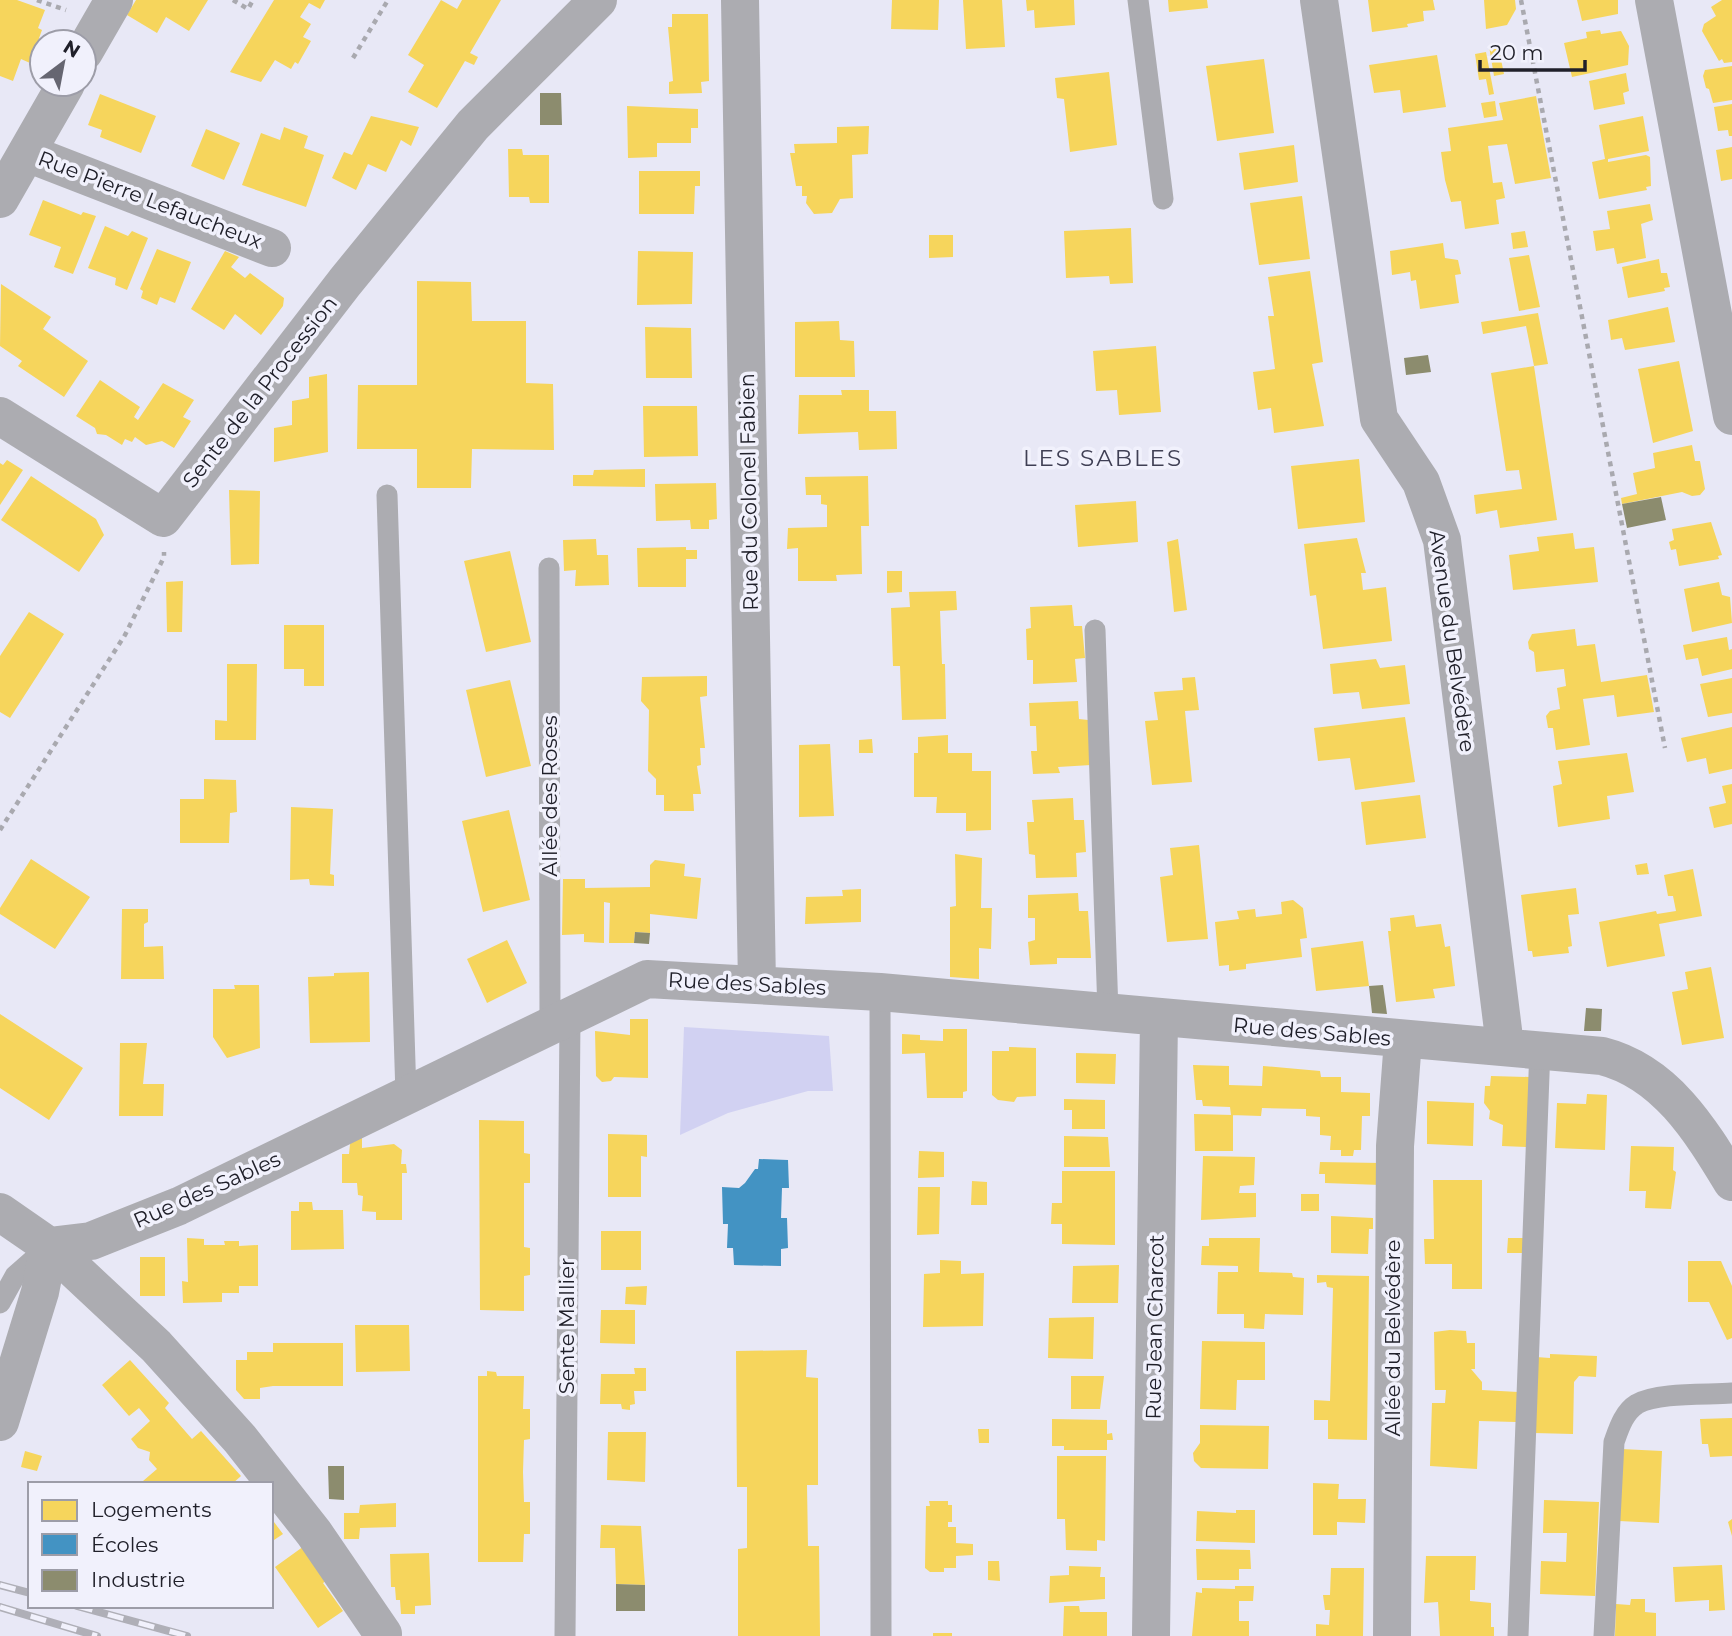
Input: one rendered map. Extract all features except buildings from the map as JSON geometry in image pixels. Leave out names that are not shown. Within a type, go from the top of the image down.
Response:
[{"type":"street","points":[[98,28],[114,0]]},
{"type":"street","name":"Sente de la Procession","points":[[163,518],[345,282],[473,125],[598,0]]},
{"type":"street","name":"Rue du Colonel Fabien","points":[[740,0],[757,985]]},
{"type":"street","name":"Avenue du Belvédère","points":[[1319,0],[1379,419],[1421,482],[1442,540],[1523,1047]]},
{"type":"street","points":[[1654,0],[1732,416]]},
{"type":"street","points":[[0,199],[58,98]]},
{"type":"street","name":"Rue Pierre Lefaucheux","points":[[27,153],[272,248]]},
{"type":"street","points":[[0,416],[163,518]]},
{"type":"street","name":"Rue des Sables","points":[[49,1247],[91,1241],[179,1206],[647,979],[880,992],[1403,1040],[1523,1047],[1618,1060],[1655,1082],[1691,1119],[1732,1182]]},
{"type":"street","name":"Rue Jean Charcot","points":[[1151,1636],[1159,1017]]},
{"type":"street","name":"Allée du Belvédère","points":[[1392,1636],[1395,1146],[1403,1040]]},
{"type":"street","points":[[0,1212],[49,1247],[156,1346],[240,1439],[314,1533],[383,1634]]},
{"type":"street","points":[[0,1422],[40,1292],[49,1247]]},
{"type":"lane","points":[[1138,0],[1163,199]]},
{"type":"lane","points":[[387,495],[406,1095]]},
{"type":"lane","name":"Allée des Roses","points":[[549,568],[560,1020]]},
{"type":"lane","points":[[1095,630],[1108,1012]]},
{"type":"lane","points":[[880,992],[881,1636]]},
{"type":"lane","name":"Sente Mallier","points":[[560,1020],[565,1636]]},
{"type":"lane","points":[[1518,1636],[1523,1047]]},
{"type":"lane","points":[[0,1303],[15,1276],[49,1247]]},
{"type":"lane","points":[[1604,1636],[1614,1442],[1622,1421],[1636,1405],[1654,1399],[1732,1393]]},
{"type":"path","points":[[233,0],[248,9],[253,0]]},
{"type":"path","points":[[353,58],[388,0]]},
{"type":"path","points":[[1521,0],[1665,748]]},
{"type":"path","points":[[0,830],[125,635],[164,557],[163,518]]},
{"type":"shaded area","points":[[684,1027],[829,1036],[833,1091],[808,1091],[728,1113],[680,1135]]},
{"type":"railway","points":[[0,1585],[28,1592]]},
{"type":"railway","points":[[0,1607],[97,1636]]},
{"type":"railway","points":[[84,1608],[187,1636]]},
{"type":"district","name":"LES SABLES","points":[[1103,458]]}]
